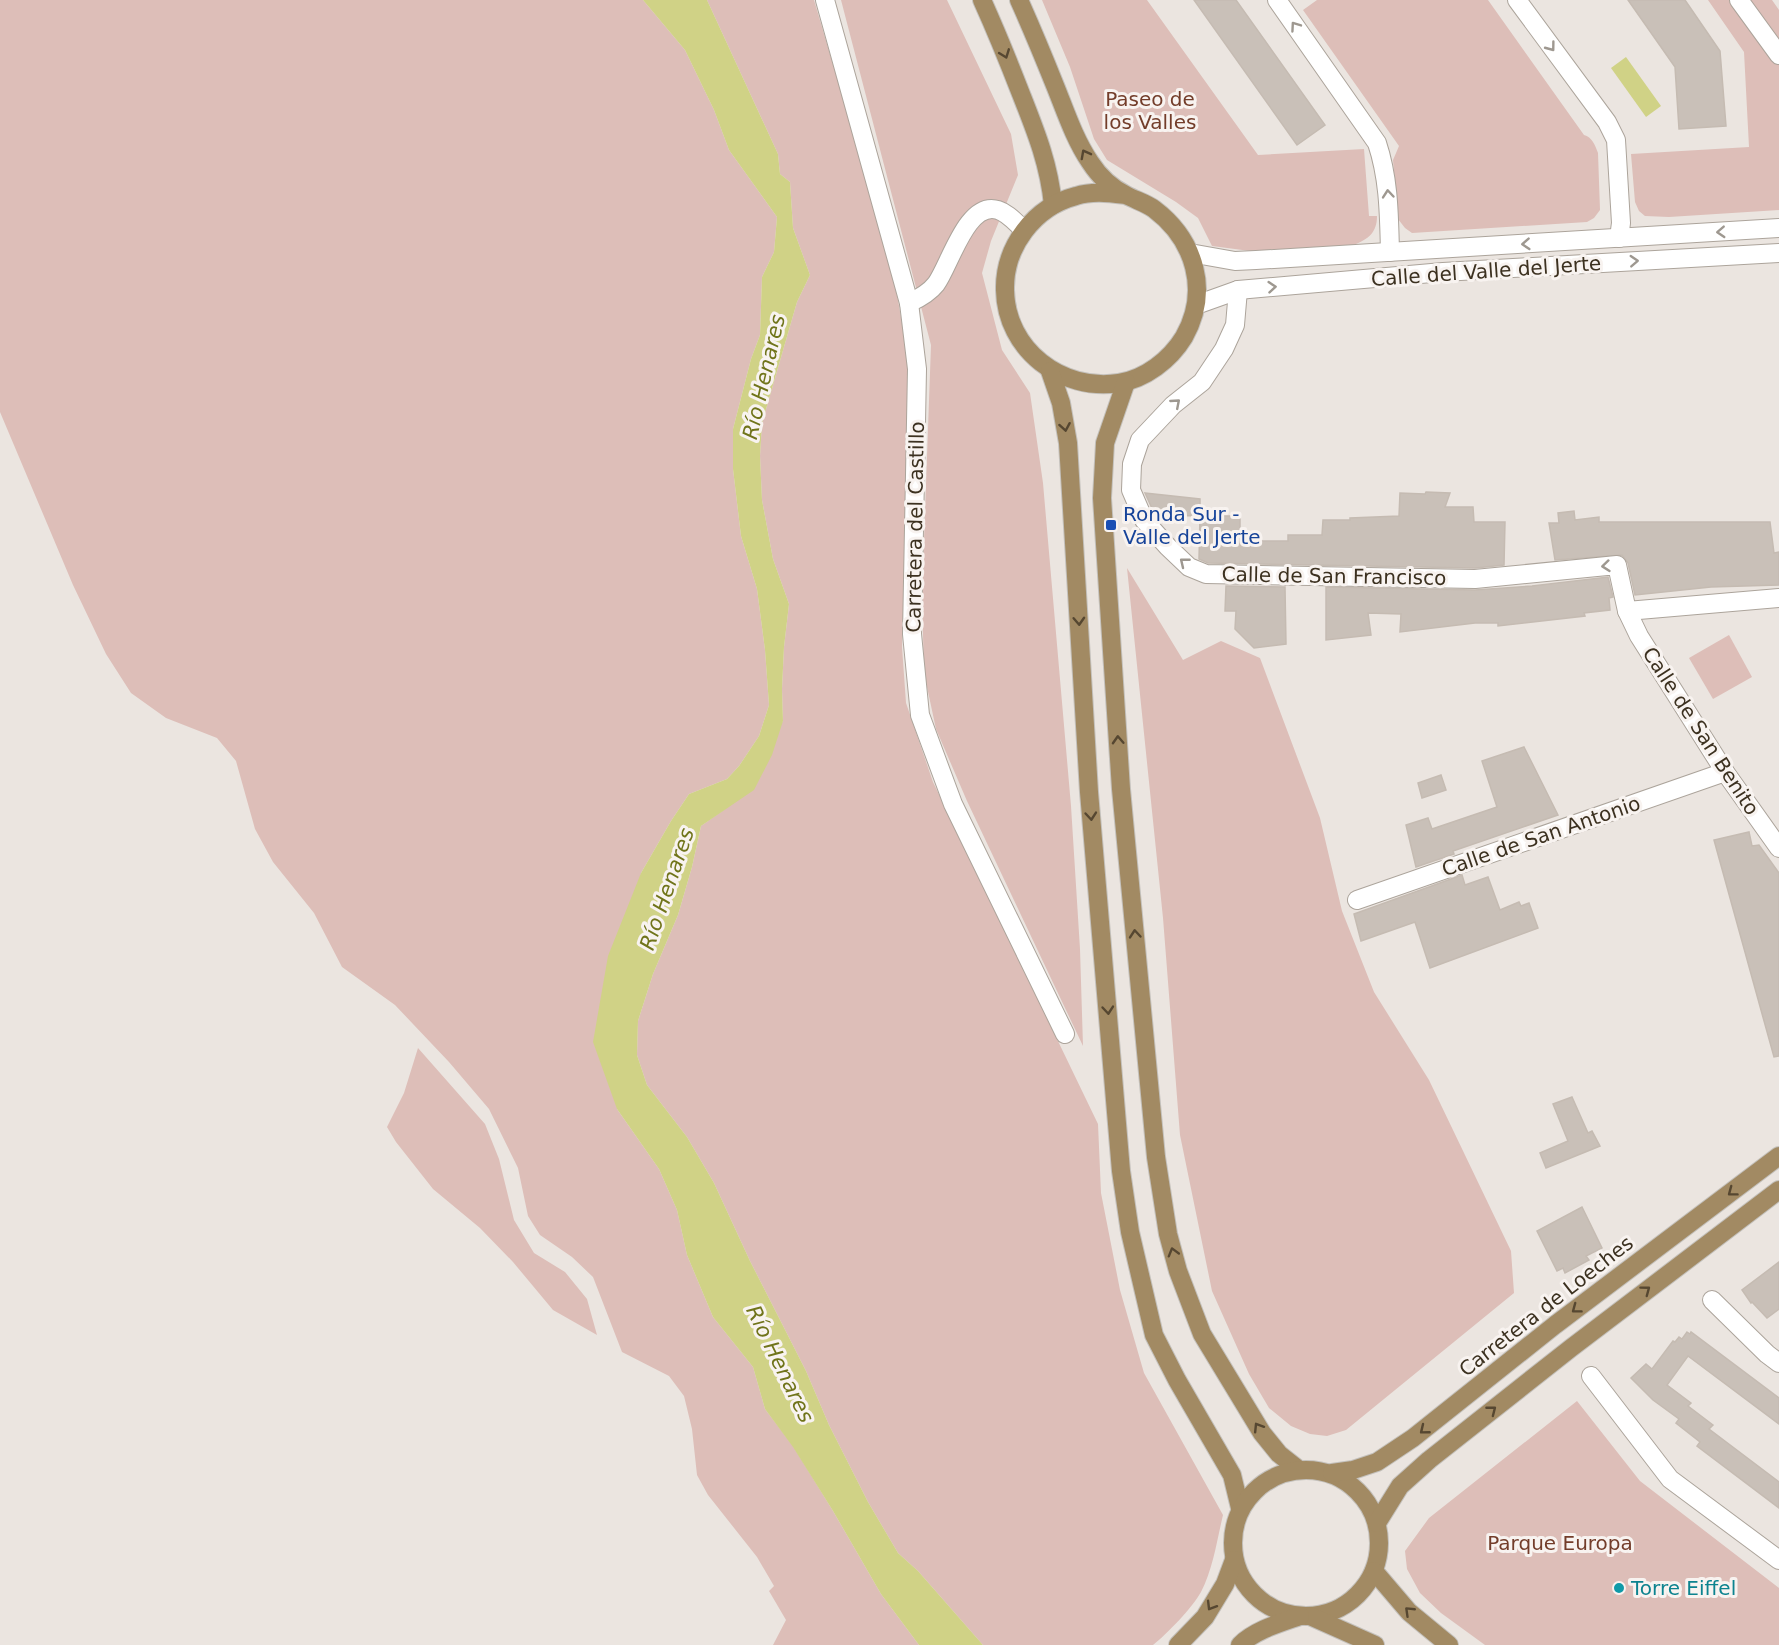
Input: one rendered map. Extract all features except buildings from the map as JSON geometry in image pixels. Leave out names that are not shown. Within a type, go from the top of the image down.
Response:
[{"type":"main road","points":[[982,0],[1043,151],[1050,178],[1053,205]]},
{"type":"main road","points":[[1019,0],[1070,125],[1089,161],[1106,183],[1125,195],[1152,207],[1175,227],[1190,253],[1195,270],[1196,305],[1183,339],[1172,353],[1151,370],[1126,382],[1107,385],[1087,384],[1068,379],[1050,370],[1026,349],[1010,322],[1005,290],[1009,259],[1032,221],[1053,205],[1076,196],[1092,193],[1125,195]]},
{"type":"main road","points":[[1050,370],[1061,403],[1068,443],[1089,792],[1121,1171],[1130,1232],[1154,1335],[1177,1380],[1232,1475],[1240,1508]]},
{"type":"main road","points":[[1126,382],[1105,443],[1102,498],[1121,789],[1155,1157],[1168,1234],[1178,1271],[1202,1334],[1262,1433],[1279,1454],[1298,1469]]},
{"type":"main road","name":"Carretera de Loeches","points":[[1332,1473],[1353,1470],[1377,1462],[1413,1438],[1555,1325],[1779,1156]]},
{"type":"main road","points":[[1377,1523],[1400,1486],[1429,1460],[1571,1348],[1779,1190]]},
{"type":"main road","points":[[1240,1645],[1246,1639],[1274,1625],[1305,1616],[1323,1614],[1344,1605],[1362,1591],[1374,1571],[1379,1547],[1377,1523],[1360,1493],[1332,1473],[1298,1469],[1264,1481],[1240,1508],[1233,1534],[1234,1560],[1241,1577],[1252,1592],[1266,1604],[1282,1612],[1305,1616],[1375,1645]]},
{"type":"main road","points":[[1178,1645],[1205,1617],[1225,1584],[1234,1560]]},
{"type":"main road","points":[[1374,1571],[1409,1612],[1449,1645]]},
{"type":"street","name":"Carretera del Castillo","points":[[825,0],[909,303],[917,369],[912,634],[920,715],[953,804],[1065,1034]]},
{"type":"street","points":[[1277,0],[1377,143],[1383,159],[1388,190],[1390,252]]},
{"type":"street","points":[[1739,0],[1779,55]]},
{"type":"street","points":[[1523,2],[1607,122],[1616,140],[1621,223],[1619,238]]},
{"type":"street","points":[[909,303],[919,299],[936,285],[962,234],[981,212],[988,209],[1001,211],[1024,231]]},
{"type":"street","name":"Calle del Valle del Jerte","points":[[1190,253],[1225,260],[1256,260],[1779,228]]},
{"type":"street","name":"Calle del Valle del Jerte","points":[[1196,305],[1238,290],[1432,273],[1779,253]]},
{"type":"street","name":"Calle de San Francisco","points":[[1238,290],[1235,325],[1224,349],[1202,382],[1173,405],[1140,440],[1132,464],[1131,490],[1144,520],[1167,548],[1189,567],[1206,574],[1475,579],[1617,565],[1627,610]]},
{"type":"street","points":[[1627,610],[1779,598]]},
{"type":"street","name":"Calle de San Benito","points":[[1627,610],[1639,636],[1725,772],[1779,848]]},
{"type":"street","name":"Calle de San Antonio","points":[[1357,900],[1725,772]]},
{"type":"street","points":[[1712,1300],[1775,1354]]},
{"type":"street","points":[[1591,1376],[1670,1479],[1779,1560]]},
{"type":"green space","points":[[0,0],[643,0],[685,50],[714,110],[729,150],[777,217],[774,252],[762,277],[760,335],[751,359],[733,429],[733,469],[741,536],[757,589],[769,705],[759,736],[739,766],[727,779],[689,794],[641,873],[617,1109],[659,1169],[677,1210],[687,1255],[713,1317],[753,1367],[765,1409],[793,1446],[881,1594],[919,1645],[773,1645],[786,1620],[769,1591],[774,1586],[757,1557],[708,1495],[697,1475],[692,1429],[684,1396],[669,1376],[622,1352],[593,1277],[572,1257],[540,1235],[528,1216],[518,1168],[489,1109],[449,1062],[395,1005],[342,967],[314,913],[273,862],[255,829],[236,761],[217,738],[166,718],[131,693],[106,654],[73,585],[0,412]]},
{"type":"green space","points":[[707,0],[814,0],[880,224],[898,300],[908,358],[902,647],[906,703],[933,782],[1098,1124],[1101,1193],[1120,1290],[1144,1373],[1223,1515],[1212,1564],[1201,1592],[1179,1620],[1153,1645],[983,1645],[918,1571],[898,1553],[868,1502],[829,1425],[806,1371],[750,1261],[714,1183],[687,1137],[647,1085],[637,1055],[638,1021],[653,974],[678,915],[701,826],[725,809],[783,721],[784,647],[789,604],[773,559],[762,500],[760,456],[762,423],[797,302],[810,275],[793,228],[790,182],[780,174],[778,154]]},
{"type":"green space","points":[[841,0],[947,0],[1011,134],[1018,175],[991,241],[982,273],[1002,350],[1030,393],[1043,483],[1071,806],[1080,949],[1083,1046],[967,801],[936,729],[924,673],[922,596],[931,345]]},
{"type":"green space","name":"Paseo de los Valles","points":[[1042,0],[1147,0],[1258,155],[1364,149],[1369,216],[1377,216],[1373,231],[1367,238],[1354,245],[1250,251],[1212,246],[1198,218],[1107,160],[1094,139],[1070,67]]},
{"type":"green space","points":[[1317,0],[1488,0],[1584,135],[1594,144],[1598,153],[1600,210],[1594,218],[1587,222],[1412,233],[1405,228],[1398,219],[1393,160],[1399,146],[1303,10]]},
{"type":"green space","points":[[1708,0],[1772,0],[1779,10],[1779,210],[1669,217],[1645,216],[1639,211],[1635,202],[1631,154],[1749,147],[1744,52]]},
{"type":"green space","points":[[1127,568],[1183,660],[1221,641],[1260,658],[1320,818],[1342,911],[1374,992],[1429,1080],[1511,1251],[1514,1293],[1346,1430],[1327,1436],[1310,1434],[1291,1426],[1269,1408],[1249,1374],[1212,1291],[1180,1135],[1163,918]]},
{"type":"green space","points":[[1729,635],[1752,677],[1713,699],[1689,658]]},
{"type":"green space","points":[[418,1048],[485,1124],[499,1159],[514,1220],[534,1253],[565,1272],[587,1299],[597,1335],[553,1310],[513,1262],[480,1228],[433,1189],[396,1142],[387,1127],[404,1093]]},
{"type":"green space","name":"Parque Europa","points":[[1577,1401],[1640,1481],[1779,1588],[1779,1645],[1485,1645],[1441,1613],[1420,1593],[1407,1569],[1405,1551],[1429,1518]]},
{"type":"water","name":"Río Henares","points":[[643,0],[707,0],[778,154],[780,174],[790,182],[793,228],[810,275],[797,302],[762,423],[760,456],[762,500],[773,559],[789,604],[784,647],[783,721],[772,755],[754,790],[701,826],[678,915],[653,974],[638,1021],[637,1055],[647,1085],[687,1137],[714,1183],[868,1502],[898,1553],[918,1571],[983,1645],[919,1645],[881,1594],[793,1447],[765,1409],[753,1367],[713,1317],[687,1255],[677,1210],[659,1169],[617,1109],[593,1042],[608,956],[641,873],[689,794],[727,779],[739,766],[759,736],[769,705],[757,589],[741,536],[733,469],[733,429],[751,359],[760,335],[762,277],[774,252],[777,217],[729,150],[714,110],[685,50]]},
{"type":"water","points":[[1626,57],[1661,106],[1646,117],[1611,68]]},
{"type":"place","name":"Ronda Sur - Valle del Jerte","points":[[1111,525]]},
{"type":"place","name":"Torre Eiffel","points":[[1619,1588]]}]
